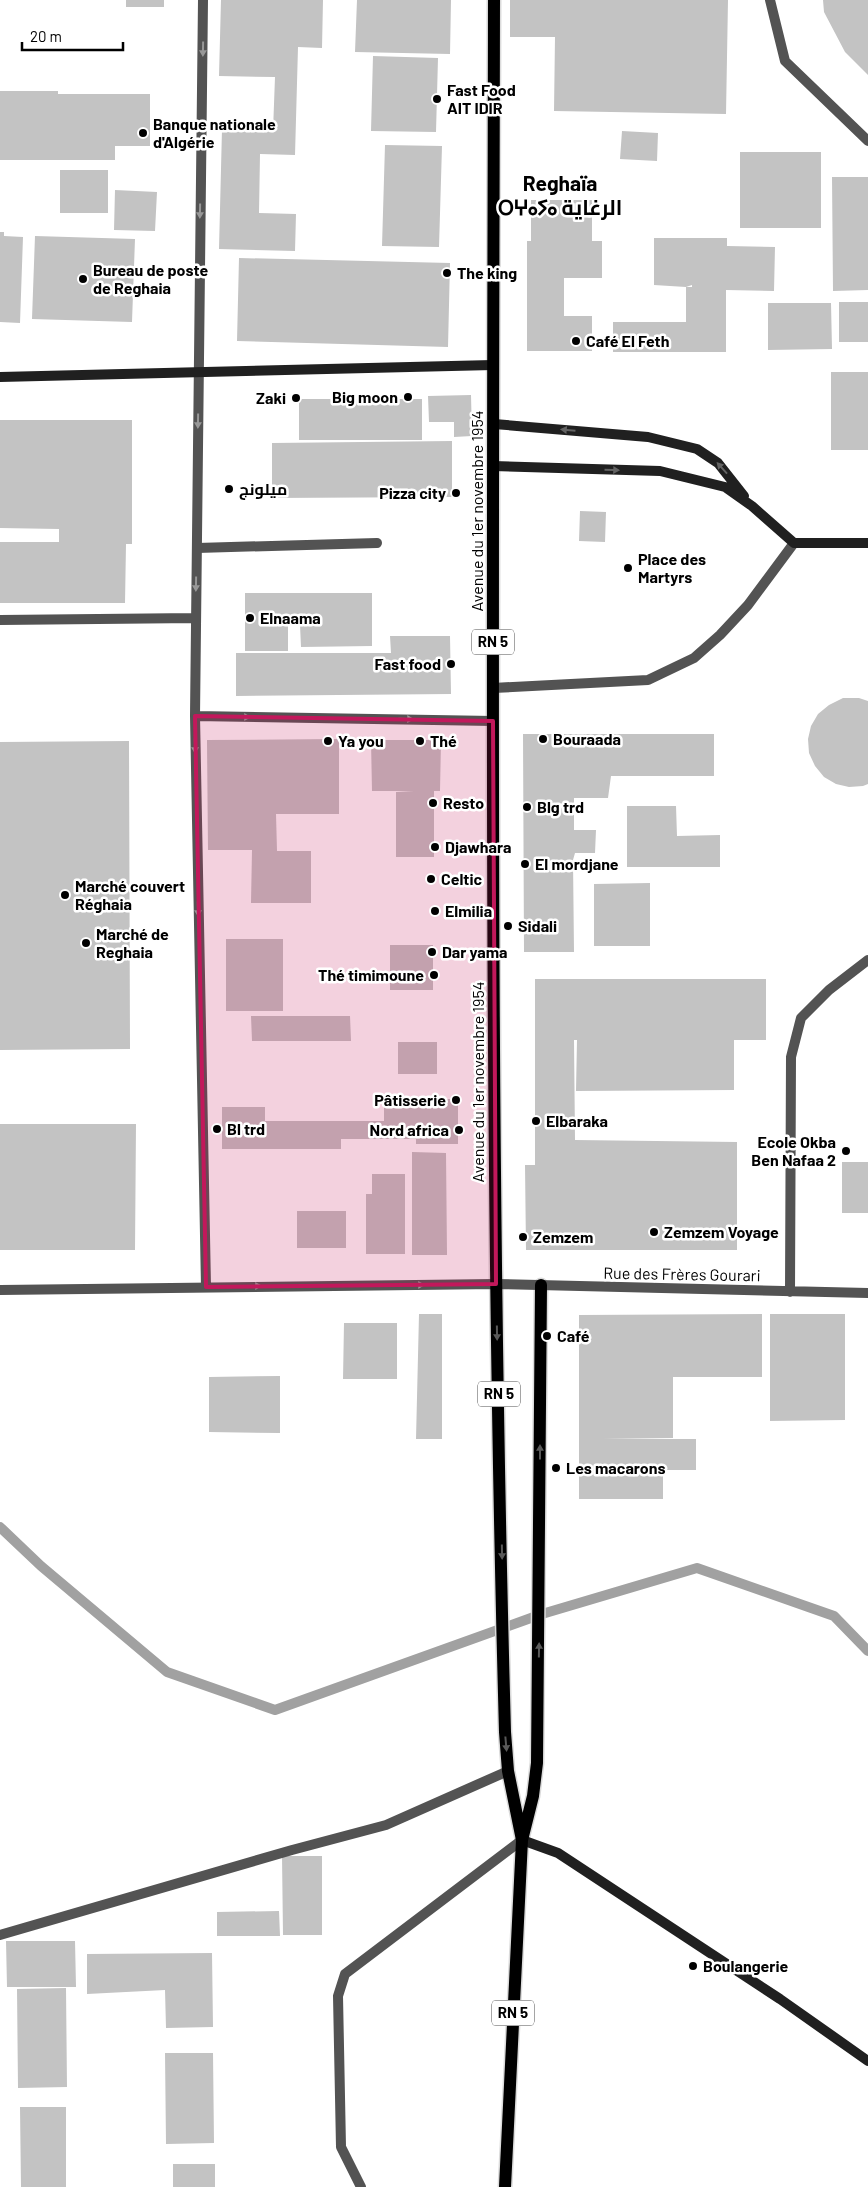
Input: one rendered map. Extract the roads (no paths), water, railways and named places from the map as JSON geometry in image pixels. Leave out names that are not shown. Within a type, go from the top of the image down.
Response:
[{"type":"main road","name":"Avenue du 1er novembre 1954","points":[[494,0],[493,721],[496,1284],[504,1696],[508,1771]]},
{"type":"main road","points":[[0,377],[493,365]]},
{"type":"main road","points":[[494,424],[648,437],[697,449],[718,464],[752,506]]},
{"type":"main road","points":[[493,466],[660,471],[725,487],[752,506],[794,543],[868,542]]},
{"type":"main road","name":"RN 5","points":[[505,2187],[522,1840],[533,1796],[537,1763],[541,1285]]},
{"type":"main road","name":"RN 5","points":[[508,1771],[522,1840]]},
{"type":"main road","points":[[522,1840],[558,1852],[780,1999],[868,2061]]},
{"type":"street","points":[[203,0],[195,716],[206,1287]]},
{"type":"street","points":[[770,0],[785,61],[868,141]]},
{"type":"street","points":[[197,548],[378,543]]},
{"type":"street","points":[[493,688],[648,680],[694,658],[720,635],[748,604],[794,543]]},
{"type":"street","points":[[0,620],[196,618]]},
{"type":"street","points":[[195,716],[493,721]]},
{"type":"street","points":[[790,1292],[791,1057],[801,1018],[829,990],[868,960]]},
{"type":"street","name":"Rue des Frères Gourari","points":[[0,1290],[496,1284],[868,1293]]},
{"type":"street","points":[[0,1935],[292,1850],[386,1825],[508,1771]]},
{"type":"street","points":[[361,2187],[341,2147],[338,1996],[345,1974],[522,1840]]},
{"type":"waterway","points":[[0,1527],[41,1566],[167,1672],[275,1710],[542,1614],[697,1568],[834,1616],[868,1651]]},
{"type":"place","name":"Fast Food AIT IDIR","points":[[437,99]]},
{"type":"place","name":"Banque nationale d'Algérie","points":[[143,133]]},
{"type":"place","name":"The king","points":[[447,273]]},
{"type":"place","name":"Bureau de poste de Reghaia","points":[[83,279]]},
{"type":"place","name":"Café El Feth","points":[[576,341]]},
{"type":"place","name":"Big moon","points":[[408,397]]},
{"type":"place","name":"Zaki","points":[[296,398]]},
{"type":"place","name":"ميلونج","points":[[229,489]]},
{"type":"place","name":"Pizza city","points":[[456,493]]},
{"type":"place","name":"Place des Martyrs","points":[[628,568]]},
{"type":"place","name":"Elnaama","points":[[250,618]]},
{"type":"place","name":"Fast food","points":[[451,664]]},
{"type":"place","name":"Bouraada","points":[[543,739]]},
{"type":"place","name":"Ya you","points":[[328,741]]},
{"type":"place","name":"Thé","points":[[420,741]]},
{"type":"place","name":"Resto","points":[[433,803]]},
{"type":"place","name":"Blg trd","points":[[527,807]]},
{"type":"place","name":"Djawhara","points":[[435,847]]},
{"type":"place","name":"El mordjane","points":[[525,864]]},
{"type":"place","name":"Celtic","points":[[431,879]]},
{"type":"place","name":"Marché couvert Réghaia","points":[[65,895]]},
{"type":"place","name":"Elmilia","points":[[435,911]]},
{"type":"place","name":"Sidali","points":[[508,926]]},
{"type":"place","name":"Marché de Reghaia","points":[[86,943]]},
{"type":"place","name":"Dar yama","points":[[432,952]]},
{"type":"place","name":"Thé timimoune","points":[[434,975]]},
{"type":"place","name":"Pâtisserie","points":[[456,1100]]},
{"type":"place","name":"Elbaraka","points":[[536,1121]]},
{"type":"place","name":"Bl trd","points":[[217,1129]]},
{"type":"place","name":"Nord africa","points":[[459,1130]]},
{"type":"place","name":"Ecole Okba Ben Nafaa 2","points":[[846,1151]]},
{"type":"place","name":"Zemzem Voyage","points":[[654,1232]]},
{"type":"place","name":"Zemzem","points":[[523,1237]]},
{"type":"place","name":"Café","points":[[547,1336]]},
{"type":"place","name":"Les macarons","points":[[556,1468]]},
{"type":"place","name":"Boulangerie","points":[[693,1966]]},
{"type":"district","name":"Reghaïa ⵔⵖⴰⵢⴰ الرغاية","points":[[560,196]]}]
